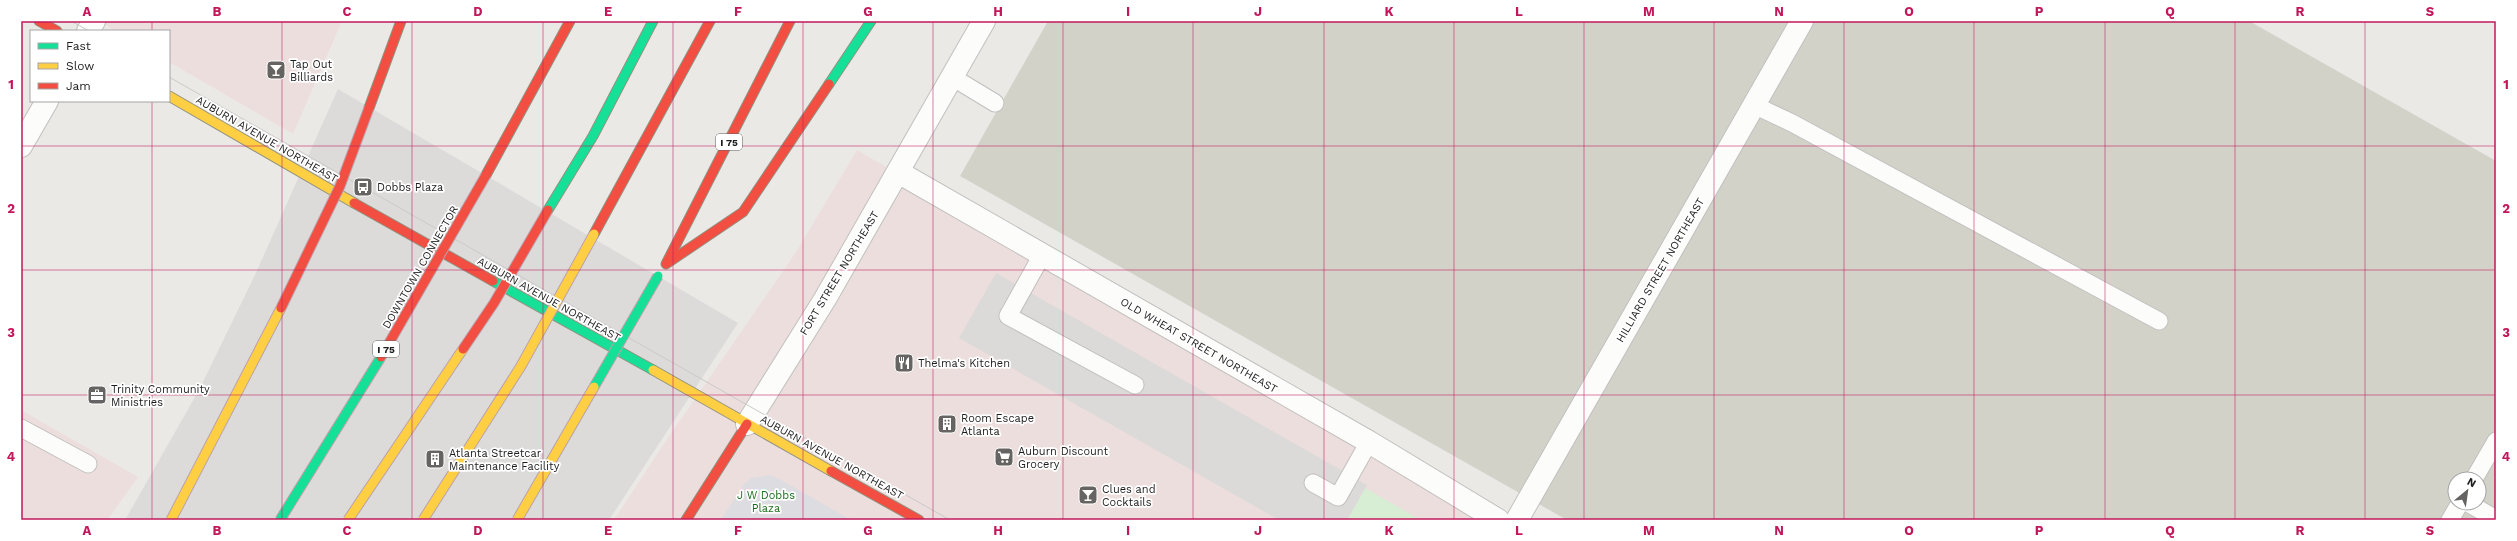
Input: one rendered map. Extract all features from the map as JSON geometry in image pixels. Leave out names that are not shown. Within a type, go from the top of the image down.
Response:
[{"type":"main road","points":[[39,21],[55,30]]},
{"type":"main road","points":[[171,520],[297,277],[340,186],[400,21]]},
{"type":"main road","name":"DOWNTOWN CONNECTOR","points":[[280,520],[372,373],[486,176],[570,21]]},
{"type":"main road","points":[[348,520],[494,302],[593,136],[653,21]]},
{"type":"main road","points":[[423,520],[521,366],[688,65],[710,21]]},
{"type":"main road","name":"I 75","points":[[517,520],[666,264],[790,21]]},
{"type":"main road","points":[[666,264],[743,212],[872,21]]},
{"type":"main road","name":"AUBURN AVENUE NORTHEAST","points":[[170,97],[335,192],[919,520]]},
{"type":"main road","name":"FORT STREET NORTHEAST","points":[[686,520],[747,424]]},
{"type":"street","points":[[89,30],[94,21]]},
{"type":"street","name":"FORT STREET NORTHEAST","points":[[747,424],[825,299],[984,21]]},
{"type":"street","name":"HILLIARD STREET NORTHEAST","points":[[1517,520],[1802,21]]},
{"type":"street","points":[[21,146],[46,102]]},
{"type":"street","name":"OLD WHEAT STREET NORTHEAST","points":[[898,172],[1369,442],[1498,520]]},
{"type":"lane","points":[[952,77],[995,103]]},
{"type":"lane","points":[[1754,105],[1792,123],[2159,321]]},
{"type":"lane","points":[[1042,255],[1008,316],[1135,385]]},
{"type":"lane","points":[[21,428],[88,464]]},
{"type":"lane","points":[[2479,471],[2496,441]]},
{"type":"lane","points":[[1313,483],[1338,497],[1369,442]]},
{"type":"lane","points":[[2450,520],[2455,511]]},
{"type":"lane","points":[[2482,511],[2496,519]]},
{"type":"shaded area","points":[[99,21],[342,21],[293,134],[170,63],[170,30],[114,30]]},
{"type":"shaded area","points":[[1048,21],[2249,21],[2496,161],[2496,520],[1567,520],[960,176]]},
{"type":"shaded area","points":[[857,150],[1041,257],[1507,520],[614,520],[659,451],[796,252]]},
{"type":"shaded area","points":[[996,273],[1367,485],[1347,520],[1279,520],[959,338]]},
{"type":"shaded area","points":[[21,410],[138,477],[107,520],[21,520]]},
{"type":"shaded area","name":"J W Dobbs Plaza","points":[[770,475],[851,520],[721,520],[744,484],[751,478]]},
{"type":"green space","points":[[1365,488],[1421,520],[1347,520]]},
{"type":"pier","points":[[338,89],[738,323],[609,520],[125,520],[199,390],[255,275]]},
{"type":"tram line","points":[[71,21],[87,30]]},
{"type":"tram line","points":[[170,78],[950,520]]},
{"type":"traffic: fast","points":[[548,210],[593,136],[653,21]]},
{"type":"traffic: fast","points":[[829,84],[871,21]]},
{"type":"traffic: fast","points":[[594,387],[658,276]]},
{"type":"traffic: fast","points":[[493,281],[653,370]]},
{"type":"traffic: fast","points":[[280,520],[381,357]]},
{"type":"traffic: slow","points":[[170,97],[354,203]]},
{"type":"traffic: slow","points":[[423,520],[521,366],[594,234]]},
{"type":"traffic: slow","points":[[171,520],[281,308]]},
{"type":"traffic: slow","points":[[348,520],[463,349]]},
{"type":"traffic: slow","points":[[653,370],[831,471]]},
{"type":"traffic: slow","points":[[517,520],[594,387]]},
{"type":"traffic: jam","points":[[39,21],[55,30]]},
{"type":"traffic: jam","points":[[369,108],[401,21]]},
{"type":"traffic: jam","points":[[486,175],[570,21]]},
{"type":"traffic: jam","points":[[594,234],[710,21]]},
{"type":"traffic: jam","points":[[667,262],[790,21]]},
{"type":"traffic: jam","points":[[666,264],[743,212],[829,84]]},
{"type":"traffic: jam","points":[[281,308],[340,186],[369,108]]},
{"type":"traffic: jam","points":[[381,357],[486,175]]},
{"type":"traffic: jam","points":[[354,203],[493,281]]},
{"type":"traffic: jam","points":[[463,349],[494,303],[548,210]]},
{"type":"traffic: jam","points":[[686,520],[747,424]]},
{"type":"traffic: jam","points":[[831,471],[919,520]]},
{"type":"place","name":"Tap Out Billiards","points":[[276,70]]},
{"type":"place","name":"Dobbs Plaza","points":[[363,187]]},
{"type":"place","name":"Thelma's Kitchen","points":[[904,363]]},
{"type":"place","name":"Trinity Community Ministries","points":[[97,395]]},
{"type":"place","name":"Room Escape Atlanta","points":[[947,424]]},
{"type":"place","name":"Auburn Discount Grocery","points":[[1004,457]]},
{"type":"place","name":"Atlanta Streetcar Maintenance Facility","points":[[435,459]]},
{"type":"place","name":"Clues and Cocktails","points":[[1088,495]]}]
